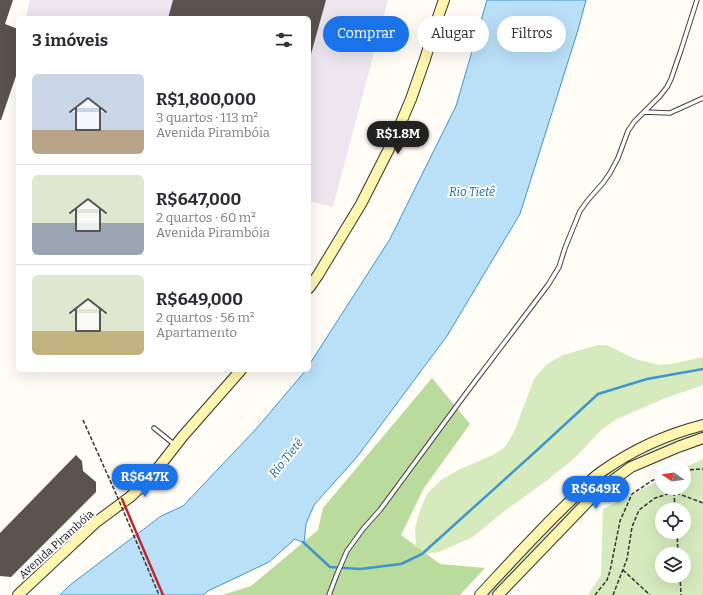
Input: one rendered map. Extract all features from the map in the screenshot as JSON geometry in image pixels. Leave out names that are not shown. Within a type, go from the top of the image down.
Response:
[{"type":"main road","points":[[311,285],[362,204],[394,139],[411,99],[444,0]]},
{"type":"main road","name":"Avenida Pirambóia","points":[[18,595],[96,523],[139,489],[239,372]]},
{"type":"main road","points":[[480,595],[546,524],[601,472],[647,445],[703,424]]},
{"type":"main road","points":[[498,595],[598,492],[612,481],[631,467],[703,438]]},
{"type":"lane","points":[[330,595],[347,551],[363,529],[380,510],[548,285],[559,267],[580,211],[603,183],[618,158],[628,131],[634,122],[660,96],[671,79],[697,0]]},
{"type":"lane","points":[[644,112],[670,113],[703,98]]},
{"type":"lane","points":[[154,428],[176,446]]},
{"type":"path","points":[[83,420],[159,595]]},
{"type":"path","points":[[691,470],[703,469]]},
{"type":"path","points":[[595,595],[607,580],[620,521],[632,494],[655,480]]},
{"type":"path","points":[[613,595],[627,559],[632,527],[639,510],[655,498],[664,495]]},
{"type":"path","points":[[682,495],[703,503]]},
{"type":"path","points":[[623,570],[650,595]]},
{"type":"path","points":[[680,583],[681,595]]},
{"type":"shaded area","points":[[30,0],[388,0],[384,16],[323,16],[323,52],[374,52],[333,207],[311,202],[311,16],[26,16]]},
{"type":"green space","points":[[598,345],[607,345],[635,359],[659,365],[703,357],[703,385],[663,399],[615,420],[600,431],[575,458],[502,513],[473,537],[439,552],[422,554],[416,546],[415,528],[420,510],[427,494],[441,480],[458,470],[493,455],[505,447],[514,432],[534,379],[547,364],[563,355]]},
{"type":"green space","points":[[432,378],[470,424],[424,488],[401,535],[440,564],[485,568],[460,595],[222,595],[251,586],[318,530],[323,508]]},
{"type":"green space","points":[[703,431],[703,435],[687,440],[587,498],[492,595],[486,595],[595,483],[610,472],[663,444]]},
{"type":"green space","points":[[703,459],[703,595],[588,595],[601,575],[603,509],[655,483],[655,495],[691,495],[691,465]]},
{"type":"water","name":"Rio Tietê","points":[[487,0],[586,0],[520,214],[447,336],[357,457],[314,505],[306,524],[304,543],[295,539],[269,562],[208,591],[203,595],[60,595],[70,585],[161,516],[183,506],[256,429],[304,372],[311,372],[311,362],[390,239],[456,106],[472,52],[489,52],[489,16],[482,16]]},
{"type":"building","points":[[0,0],[13,0],[5,24],[16,28],[16,76],[0,120]]},
{"type":"building","points":[[173,0],[326,0],[311,54],[311,16],[169,16]]},
{"type":"building","points":[[76,455],[82,461],[83,471],[96,482],[96,492],[11,577],[0,576],[0,533]]},
{"type":"waterway","points":[[303,542],[330,567],[360,569],[401,564],[422,554],[598,394],[647,379],[703,369]]},
{"type":"railway","points":[[122,499],[163,595]]}]
